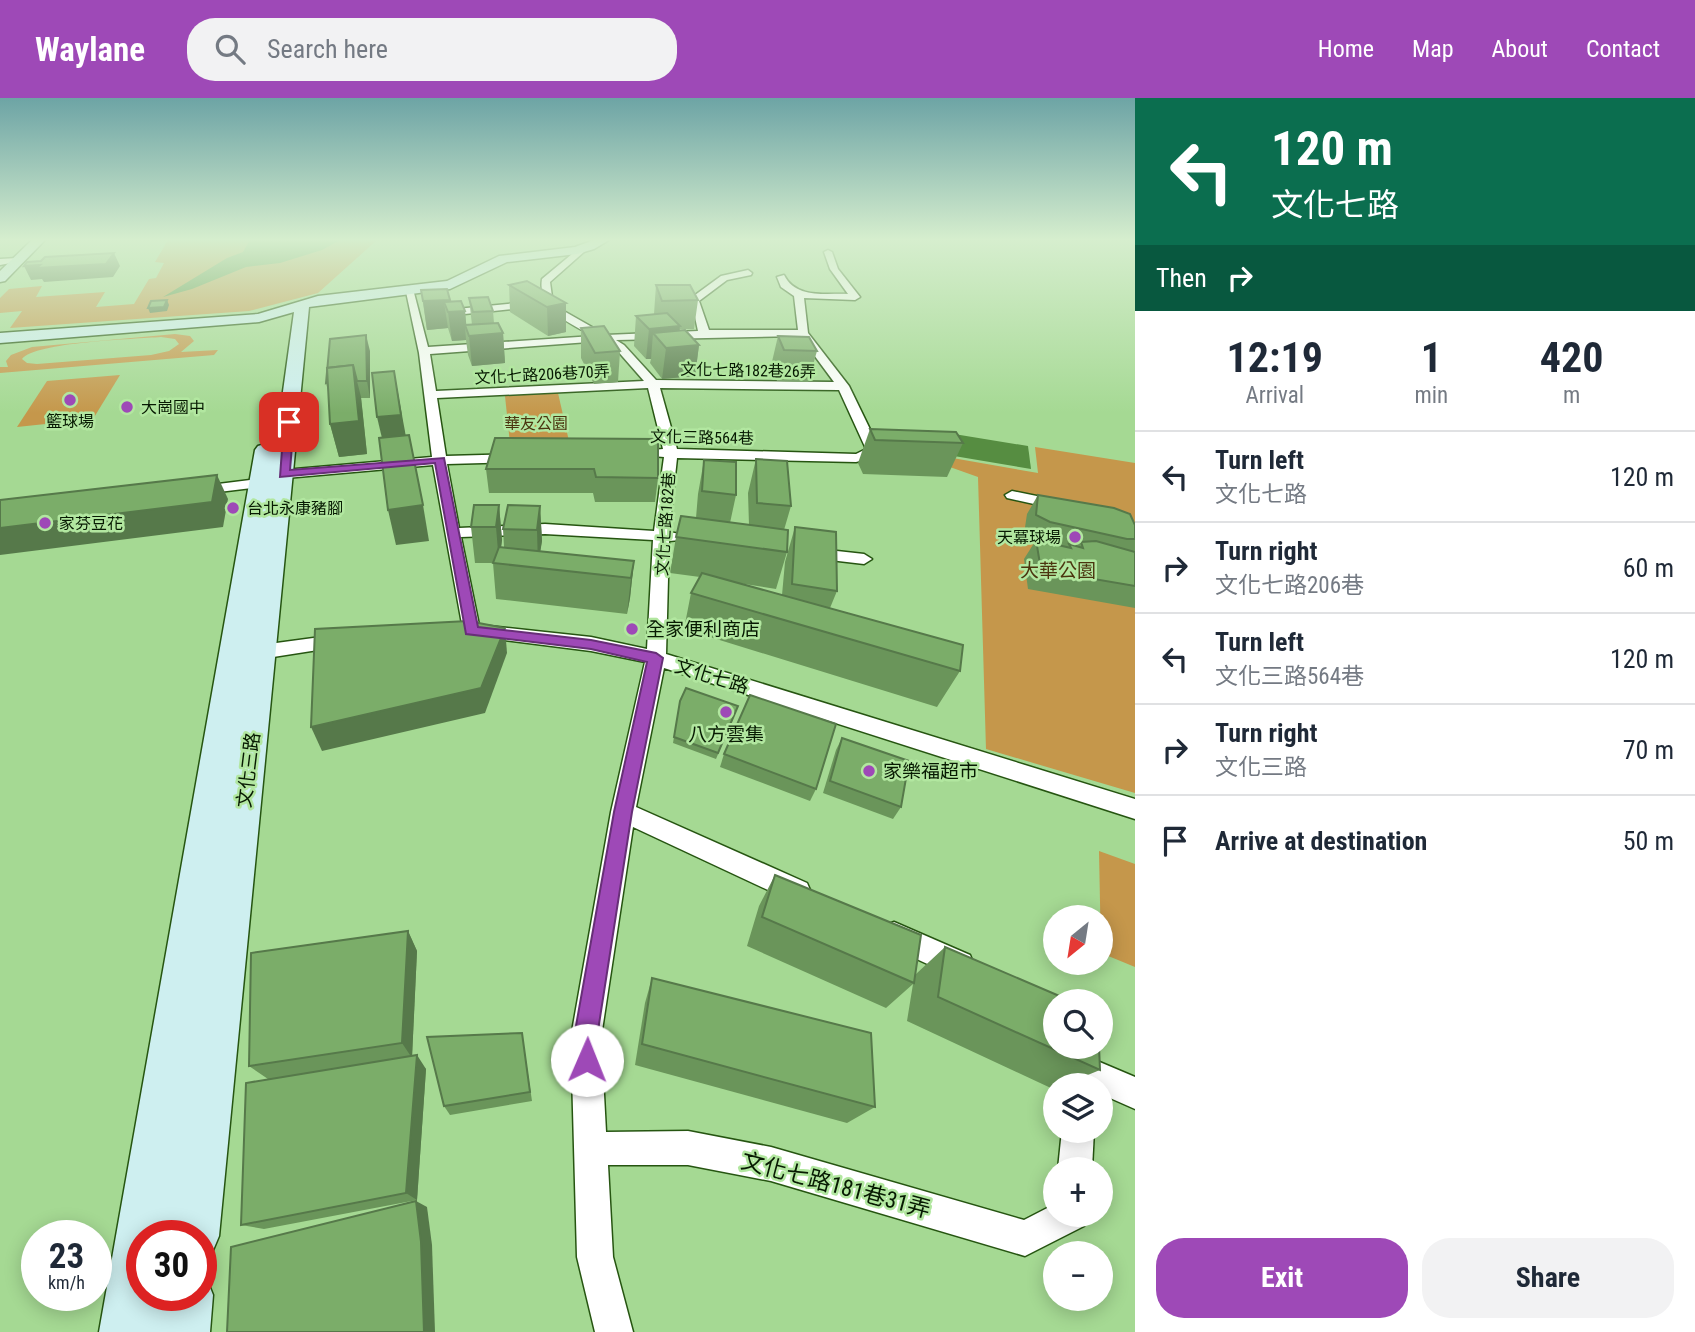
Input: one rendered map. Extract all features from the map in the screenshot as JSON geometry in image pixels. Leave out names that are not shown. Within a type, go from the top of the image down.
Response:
[{"type":"street","points":[[0,332],[292,307],[353,298]]},
{"type":"street","points":[[411,298],[432,395],[452,533],[471,631]]},
{"type":"street","points":[[417,316],[549,302],[548,298]]},
{"type":"street","points":[[697,298],[694,300],[704,332]]},
{"type":"street","points":[[799,298],[803,333],[843,386]]},
{"type":"street","name":"文化七路182巷","points":[[549,302],[574,322],[604,336],[629,356],[653,384],[671,453],[661,536],[656,658],[623,812],[586,1037],[595,1257],[614,1332]]},
{"type":"street","points":[[0,338],[259,318],[292,307]]},
{"type":"street","name":"文化三路","points":[[146,1220],[248,654],[284,474],[292,307]]},
{"type":"street","name":"文化三路","points":[[194,1220],[248,654],[261,483],[292,307]]},
{"type":"street","points":[[423,351],[604,336],[704,332],[803,333]]},
{"type":"street","name":"文化七路182巷26弄","points":[[653,384],[843,386]]},
{"type":"street","name":"文化七路206巷70弄","points":[[432,395],[653,384]]},
{"type":"street","name":"文化三路564巷","points":[[644,453],[856,458],[867,455],[873,450],[843,386]]},
{"type":"street","points":[[178,493],[261,483],[284,474],[440,460],[535,457]]},
{"type":"street","points":[[1012,495],[1080,509]]},
{"type":"street","points":[[452,533],[545,529],[688,539]]},
{"type":"street","points":[[796,551],[864,559]]},
{"type":"street","name":"文化七路","points":[[449,632],[471,631],[591,645],[656,658],[1135,809]]},
{"type":"street","points":[[248,654],[362,638]]},
{"type":"street","points":[[623,812],[825,904]]},
{"type":"street","points":[[876,927],[976,973]]},
{"type":"street","points":[[1079,1067],[1135,1093]]},
{"type":"street","name":"文化七路181巷31弄","points":[[592,1149],[688,1148],[771,1164],[1025,1238],[1047,1227]]},
{"type":"street","points":[[128,1332],[131,1311]]},
{"type":"street","points":[[181,1332],[183,1311]]},
{"type":"green space","points":[[0,298],[102,298],[96,307],[134,304],[138,298],[300,298],[249,311],[10,328],[22,311],[0,313]]},
{"type":"green space","points":[[175,334],[190,336],[194,341],[181,352],[218,350],[214,355],[0,373],[0,367],[8,367],[6,361],[11,355],[32,347]],"holes":[[[161,337],[175,339],[179,344],[169,351],[151,355],[37,364],[27,363],[22,359],[31,353],[65,345]]]},
{"type":"green space","name":"籃球場","points":[[120,375],[93,419],[17,427],[47,381]]},
{"type":"green space","name":"華友公園","points":[[558,393],[571,450],[511,453],[505,396]]},
{"type":"green space","name":"大華公園","points":[[1035,447],[1135,463],[1135,793],[986,749],[978,477],[933,461],[941,456],[1038,473]]},
{"type":"green space","points":[[1099,851],[1135,864],[1135,967],[1113,958],[1113,905],[1100,905]]},
{"type":"shaded area","points":[[954,434],[1028,446],[1031,469],[954,456]]},
{"type":"building","points":[[422,298],[449,298],[450,300],[423,301]]},
{"type":"building","points":[[469,298],[488,298],[493,311],[473,312]]},
{"type":"building","points":[[531,298],[556,298],[566,303],[547,307]]},
{"type":"building","points":[[661,298],[697,298],[698,300],[662,301]]},
{"type":"building","points":[[167,300],[164,307],[148,308],[151,301]]},
{"type":"building","points":[[461,301],[465,311],[448,312],[444,302]]},
{"type":"building","points":[[667,313],[680,326],[649,329],[636,316]]},
{"type":"building","points":[[498,323],[503,333],[469,336],[465,325]]},
{"type":"building","points":[[604,326],[620,351],[595,353],[581,328]]},
{"type":"building","points":[[685,330],[699,345],[666,348],[653,333]]},
{"type":"building","points":[[366,335],[367,381],[357,381],[353,365],[327,368],[330,339]]},
{"type":"building","points":[[778,336],[809,337],[817,351],[784,350]]},
{"type":"building","points":[[353,365],[359,421],[330,424],[327,368]]},
{"type":"building","points":[[394,371],[401,415],[377,417],[372,373]]},
{"type":"building","points":[[870,429],[956,432],[963,443],[875,440]]},
{"type":"building","points":[[409,435],[423,505],[388,510],[379,438]]},
{"type":"building","points":[[495,438],[658,439],[658,478],[596,477],[594,469],[486,469]]},
{"type":"building","points":[[756,459],[787,461],[791,506],[757,503]]},
{"type":"building","points":[[704,460],[736,462],[736,495],[702,491]]},
{"type":"building","points":[[217,475],[212,502],[0,528],[0,500]]},
{"type":"building","points":[[1038,495],[1114,508],[1130,514],[1135,525],[1135,539],[1050,522],[1036,515]]},
{"type":"building","points":[[474,505],[499,505],[496,527],[471,527]]},
{"type":"building","points":[[508,505],[540,506],[537,530],[503,529]]},
{"type":"building","points":[[681,516],[788,530],[787,552],[676,537]]},
{"type":"building","points":[[795,527],[836,532],[837,591],[792,584]]},
{"type":"building","points":[[1036,540],[1071,548],[1069,544],[1083,548],[1081,542],[1096,541],[1135,552],[1135,586],[1041,570]]},
{"type":"building","points":[[499,547],[634,561],[631,578],[493,563]]},
{"type":"building","points":[[702,573],[963,645],[960,671],[691,593]]},
{"type":"building","points":[[468,621],[505,628],[481,688],[311,727],[315,629]]},
{"type":"building","points":[[686,688],[738,706],[718,753],[674,737],[680,701]]},
{"type":"building","points":[[750,695],[836,724],[816,789],[724,754]]},
{"type":"building","points":[[842,738],[909,761],[901,807],[830,781]]},
{"type":"building","points":[[775,875],[921,935],[914,983],[762,917]]},
{"type":"building","points":[[408,931],[402,1043],[249,1066],[251,953]]},
{"type":"building","points":[[945,947],[1043,989],[1043,1044],[938,997]]},
{"type":"building","points":[[652,978],[871,1033],[875,1107],[642,1044]]},
{"type":"building","points":[[522,1033],[530,1092],[444,1106],[427,1037]]},
{"type":"building","points":[[417,1055],[406,1193],[241,1225],[246,1083]]},
{"type":"building","points":[[1076,1059],[1100,1059],[1100,1070]]},
{"type":"building","points":[[416,1201],[421,1242],[424,1332],[227,1332],[231,1247]]},
{"type":"place","name":"籃球場","points":[[70,400]]},
{"type":"place","name":"大崗國中","points":[[127,407]]},
{"type":"place","name":"台北永康豬腳","points":[[233,508]]},
{"type":"place","name":"家芬豆花","points":[[45,523]]},
{"type":"place","name":"天冪球場","points":[[1075,537]]},
{"type":"place","name":"全家便利商店","points":[[632,629]]},
{"type":"place","name":"八方雲集","points":[[726,712]]},
{"type":"place","name":"家樂福超市","points":[[869,771]]},
{"type":"route","points":[[289,422],[284,474],[440,460],[471,631],[591,645],[656,658],[623,812],[586,1037],[587,1060]]}]
